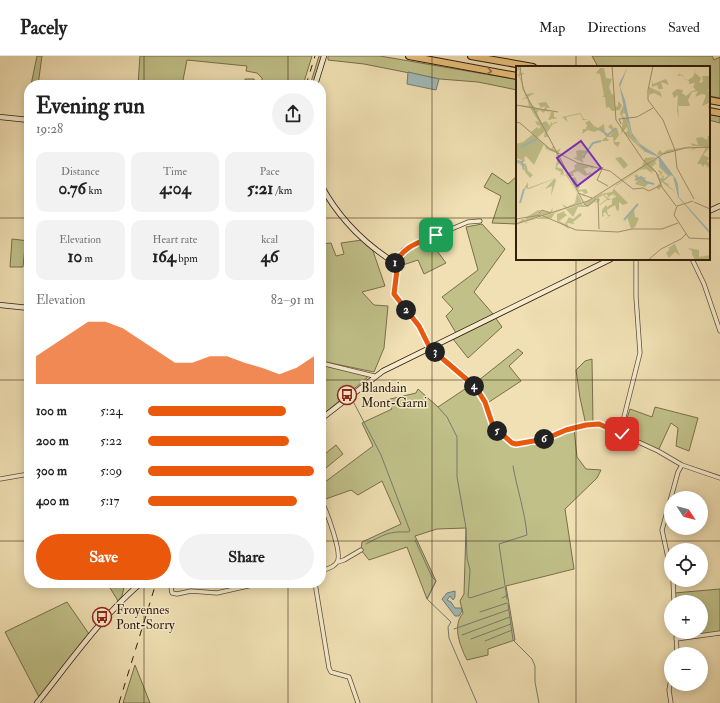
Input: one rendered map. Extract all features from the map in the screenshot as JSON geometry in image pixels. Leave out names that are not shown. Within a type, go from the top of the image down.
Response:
[{"type":"highway","points":[[409,56],[516,76]]},
{"type":"highway","points":[[471,56],[527,66]]},
{"type":"highway","points":[[710,100],[720,102]]},
{"type":"highway","points":[[710,111],[720,113]]},
{"type":"main road","points":[[317,80],[324,56]]},
{"type":"main road","points":[[0,117],[24,119]]},
{"type":"main road","points":[[326,194],[334,208],[346,222],[395,263],[397,270],[394,294],[419,326],[430,348]]},
{"type":"main road","points":[[710,211],[720,206]]},
{"type":"main road","points":[[326,415],[374,376],[609,260]]},
{"type":"main road","points":[[0,305],[24,307]]},
{"type":"main road","points":[[37,703],[108,616],[135,588]]},
{"type":"street","points":[[395,263],[406,248],[468,222],[480,221]]},
{"type":"street","points":[[620,433],[640,353],[636,297],[636,260]]},
{"type":"street","points":[[692,260],[704,284],[720,331]]},
{"type":"street","points":[[430,348],[471,383],[485,402],[493,426],[512,443],[531,443],[566,430],[586,425],[599,424],[669,457],[682,465],[720,478]]},
{"type":"street","points":[[326,363],[374,376]]},
{"type":"street","points":[[665,543],[662,530],[678,472],[682,465]]},
{"type":"street","points":[[0,479],[24,475]]},
{"type":"street","points":[[326,513],[333,531],[338,554],[338,562]]},
{"type":"street","points":[[326,569],[361,550]]},
{"type":"street","points":[[171,588],[172,593],[177,594],[191,590],[217,593],[239,588]]},
{"type":"street","points":[[316,588],[329,668],[331,672],[349,677],[358,703]]},
{"type":"street","points":[[708,635],[720,633]]},
{"type":"street","points":[[676,639],[677,647]]},
{"type":"street","points":[[669,691],[671,703]]},
{"type":"green space","points":[[37,56],[42,56],[39,80],[32,80]]},
{"type":"green space","points":[[140,56],[312,56],[305,80],[262,80],[257,73],[246,71],[247,66],[187,60],[183,80],[138,80]]},
{"type":"green space","points":[[319,56],[324,56],[317,80],[312,80]]},
{"type":"green space","points":[[328,56],[380,56],[516,79],[516,90],[478,82],[440,79],[364,64],[328,60]]},
{"type":"green space","points":[[592,56],[712,56],[714,60],[720,57],[720,98],[710,96],[710,66],[597,66]]},
{"type":"green space","points":[[710,114],[720,116],[720,123],[710,120]]},
{"type":"green space","points":[[492,173],[508,184],[516,177],[516,224],[492,223],[501,196],[484,187]]},
{"type":"green space","points":[[482,224],[505,249],[474,292],[493,314],[456,333],[446,316],[453,309],[442,297],[478,270],[466,227]]},
{"type":"green space","points":[[12,239],[24,240],[23,267],[10,267]]},
{"type":"green space","points":[[362,240],[373,251],[385,286],[362,292],[374,305],[388,306],[384,348],[374,372],[326,362],[326,244],[331,243],[336,256],[344,254],[341,243]]},
{"type":"green space","points":[[429,240],[446,263],[424,274],[418,260],[403,265],[405,254],[411,248]]},
{"type":"green space","points":[[495,317],[502,327],[468,358],[453,339]]},
{"type":"green space","points":[[518,349],[523,353],[509,366],[521,381],[486,404],[484,397],[474,384]]},
{"type":"green space","points":[[592,359],[593,424],[586,425],[576,370],[585,361]]},
{"type":"green space","points":[[326,366],[367,375],[367,378],[326,412]]},
{"type":"green space","points":[[471,385],[482,399],[490,420],[512,443],[531,443],[574,428],[577,457],[586,469],[601,470],[597,478],[565,509],[574,569],[506,586],[515,640],[488,649],[488,655],[467,660],[458,636],[458,624],[463,613],[460,601],[464,594],[466,528],[437,529],[415,536],[436,581],[427,599],[407,547],[369,560],[361,550],[362,542],[401,524],[382,481],[358,495],[351,490],[326,499],[326,481],[373,446],[362,423],[392,409],[386,400],[416,393],[418,389],[438,407]]},
{"type":"green space","points":[[655,407],[698,418],[689,451],[676,446],[678,428],[671,423],[658,451],[622,434],[630,409],[652,417]]},
{"type":"green space","points":[[336,445],[343,454],[326,468],[326,453]]},
{"type":"green space","points":[[110,588],[124,588],[122,596],[118,601]]},
{"type":"green space","points":[[720,589],[720,635],[708,636],[708,595],[674,595],[674,593]]},
{"type":"green space","points":[[67,602],[89,634],[39,697],[5,632]]},
{"type":"green space","points":[[135,665],[150,703],[123,703]]},
{"type":"water","points":[[408,72],[439,79],[436,90],[407,84]]},
{"type":"water","points":[[455,591],[455,597],[453,600],[450,596],[447,600],[451,602],[455,608],[461,608],[462,611],[459,616],[455,616],[442,599],[447,593]]},
{"type":"waterway","points":[[350,400],[354,403],[381,455],[410,531],[386,534],[366,544]]},
{"type":"waterway","points":[[438,407],[447,417],[457,437],[457,477],[466,528],[467,558],[470,570],[468,597],[470,598],[504,587]]},
{"type":"waterway","points":[[507,599],[499,544],[527,535],[525,518],[513,466]]},
{"type":"waterway","points":[[415,540],[432,577],[436,581],[427,599],[451,622],[448,627],[449,638],[477,703]]},
{"type":"waterway","points":[[502,598],[506,596]]},
{"type":"waterway","points":[[480,612],[507,603]]},
{"type":"waterway","points":[[508,604],[513,640],[532,659],[535,666],[535,682],[539,703]]},
{"type":"waterway","points":[[454,629],[508,610]]},
{"type":"waterway","points":[[462,635],[510,617]]},
{"type":"waterway","points":[[471,639],[511,624]]},
{"type":"waterway","points":[[485,641],[512,630]]},
{"type":"railway","points":[[308,80],[315,56]]},
{"type":"railway","points":[[119,703],[154,588]]},
{"type":"place","name":"Blandain Mont-Garni","points":[[347,395]]},
{"type":"place","name":"Froyennes Pont-Sorry","points":[[102,617]]},
{"type":"route","points":[[436,235],[406,248],[399,256],[395,263],[397,270],[394,294],[419,326],[430,348],[471,383],[478,391],[485,402],[490,422],[494,428],[512,443],[516,444],[531,443],[566,430],[593,424],[599,424],[622,434]]}]
